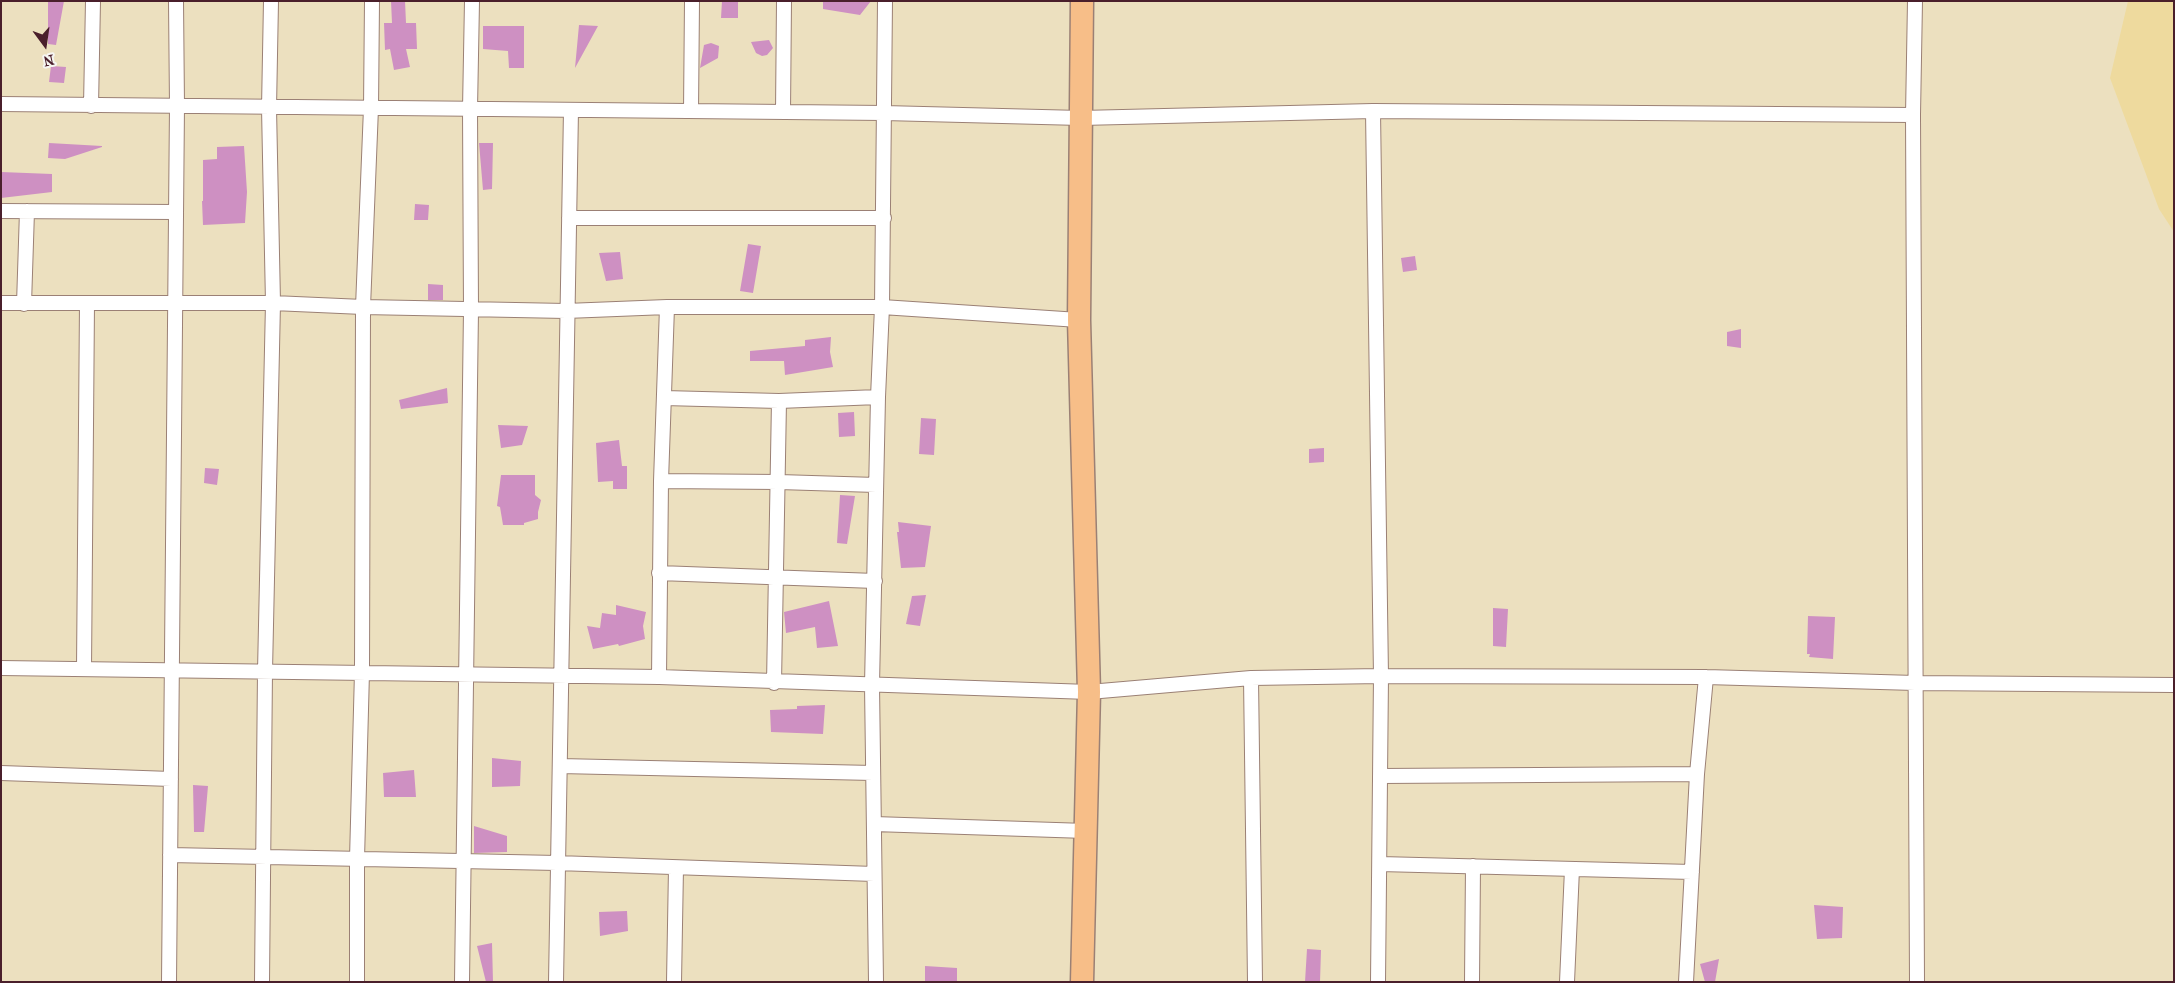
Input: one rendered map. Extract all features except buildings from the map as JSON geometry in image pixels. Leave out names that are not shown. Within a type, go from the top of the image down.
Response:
[{"type":"main road","points":[[1082,1],[1079,320],[1089,692],[1082,982]]},
{"type":"street","points":[[91,106],[93,1]]},
{"type":"street","points":[[169,982],[177,106],[176,1]]},
{"type":"street","points":[[262,982],[265,671],[273,303],[269,108],[272,1]]},
{"type":"street","points":[[357,982],[357,859],[362,672],[363,307],[371,108],[372,1]]},
{"type":"street","points":[[462,982],[471,310],[470,108],[472,1]]},
{"type":"street","points":[[691,111],[692,1]]},
{"type":"street","points":[[783,112],[784,1]]},
{"type":"street","points":[[876,982],[872,685],[884,218],[885,1]]},
{"type":"street","points":[[1915,1],[1913,115],[1917,982]]},
{"type":"street","points":[[1,104],[884,113],[1081,118],[1372,111],[1913,115]]},
{"type":"street","points":[[556,982],[566,311],[570,218],[571,110]]},
{"type":"street","points":[[1372,111],[1381,676],[1378,982]]},
{"type":"street","points":[[1,211],[175,212]]},
{"type":"street","points":[[24,304],[27,211]]},
{"type":"street","points":[[570,218],[884,218]]},
{"type":"street","points":[[84,669],[87,303]]},
{"type":"street","points":[[1,304],[273,303],[471,310],[566,311],[667,307],[882,307],[1079,320]]},
{"type":"street","points":[[659,677],[659,573],[667,307]]},
{"type":"street","points":[[664,398],[779,401],[878,397]]},
{"type":"street","points":[[774,682],[779,401]]},
{"type":"street","points":[[661,481],[876,485]]},
{"type":"street","points":[[659,573],[776,579],[875,581]]},
{"type":"street","points":[[1,668],[659,677],[1089,692],[1251,678],[1381,676],[1706,677],[1915,683],[2174,685]]},
{"type":"street","points":[[1686,982],[1696,774],[1706,677]]},
{"type":"street","points":[[1251,678],[1255,982]]},
{"type":"street","points":[[560,766],[873,774]]},
{"type":"street","points":[[1,772],[171,779]]},
{"type":"street","points":[[1381,776],[1696,774]]},
{"type":"street","points":[[874,824],[1086,831]]},
{"type":"street","points":[[170,855],[465,860],[874,874]]},
{"type":"street","points":[[1380,864],[1692,872]]},
{"type":"street","points":[[1472,982],[1473,866]]},
{"type":"street","points":[[674,982],[676,868]]},
{"type":"street","points":[[1567,982],[1572,869]]},
{"type":"sand","points":[[2128,1],[2174,1],[2174,232],[2159,209],[2110,78]]}]
